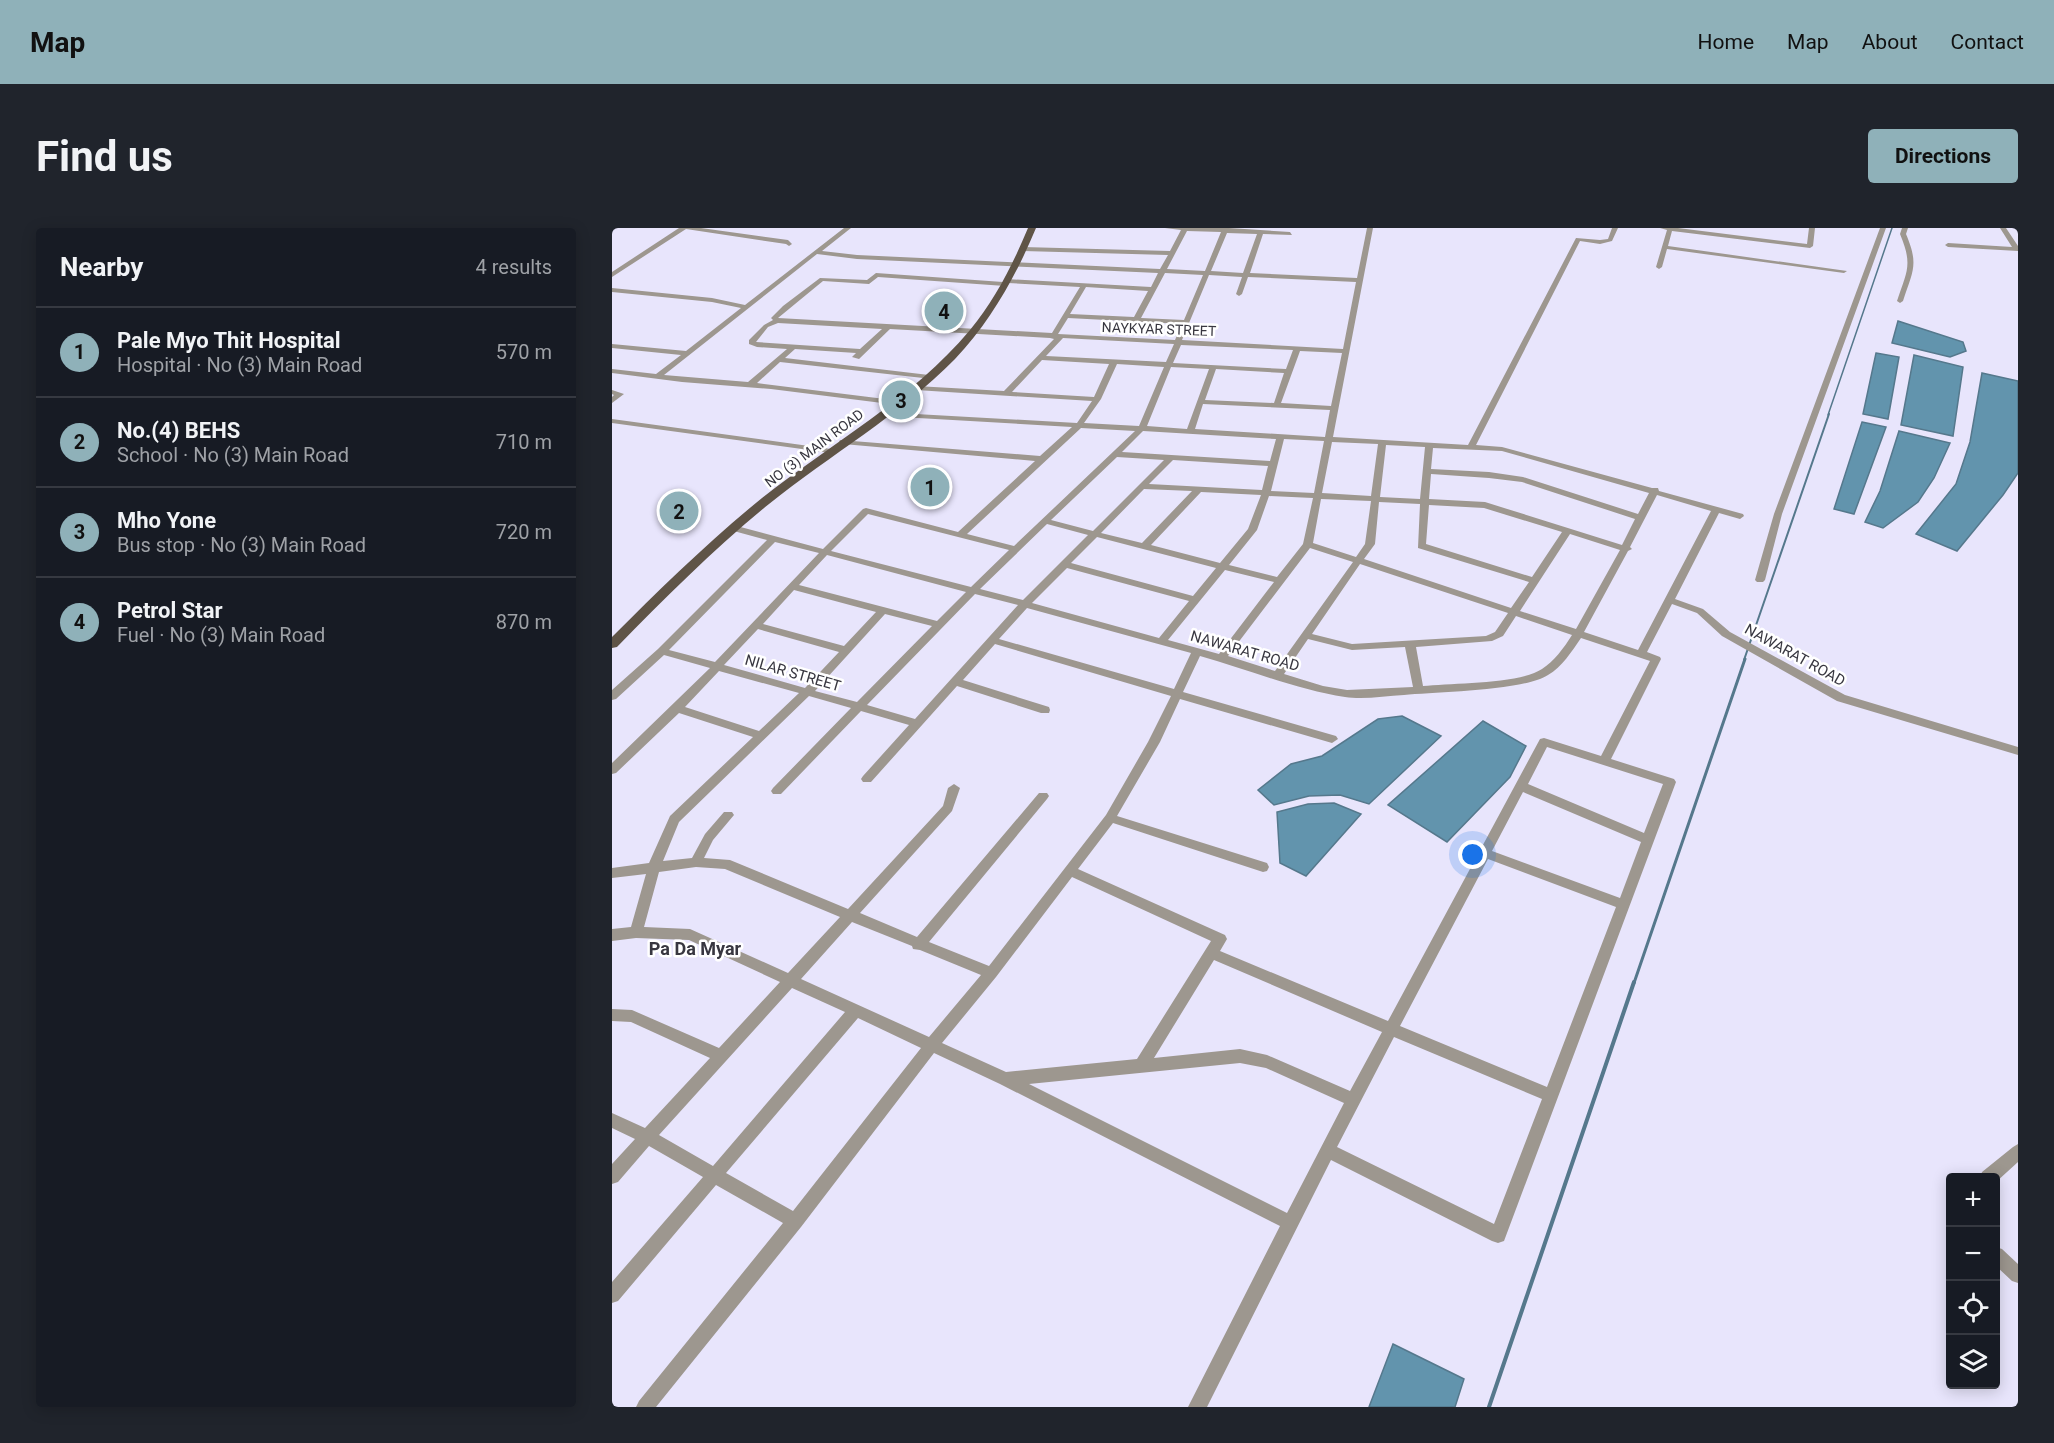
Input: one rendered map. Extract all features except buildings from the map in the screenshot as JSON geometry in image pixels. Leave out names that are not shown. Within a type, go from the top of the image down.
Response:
[{"type":"main road","name":"NO (3) MAIN ROAD","points":[[612,644],[734,528],[929,377],[974,332],[1016,265],[1032,228]]},
{"type":"street","points":[[612,275],[683,228]]},
{"type":"street","points":[[688,228],[751,235],[789,244]]},
{"type":"street","points":[[658,376],[848,228]]},
{"type":"street","points":[[1167,228],[1226,229],[1290,234]]},
{"type":"street","points":[[1221,658],[1308,544],[1319,495],[1344,351],[1361,280],[1370,228]]},
{"type":"street","points":[[1471,447],[1578,239],[1600,242],[1610,240],[1615,228]]},
{"type":"street","points":[[1663,228],[1810,246],[1812,228]]},
{"type":"street","points":[[1739,257],[1745,228]]},
{"type":"street","points":[[1760,579],[1778,514],[1883,228]]},
{"type":"street","points":[[1900,301],[1911,268],[1911,253],[1903,234],[1905,228]]},
{"type":"street","points":[[2003,228],[2018,249]]},
{"type":"street","points":[[1136,320],[1185,229]]},
{"type":"street","points":[[777,791],[973,590],[1142,428],[1226,229]]},
{"type":"street","points":[[1659,267],[1670,229]]},
{"type":"street","points":[[1239,294],[1261,232]]},
{"type":"street","points":[[1948,245],[2018,249]]},
{"type":"street","points":[[1665,247],[1844,271]]},
{"type":"street","points":[[1023,249],[1172,253]]},
{"type":"street","points":[[816,252],[857,257],[1361,280]]},
{"type":"street","points":[[860,351],[756,345],[752,342],[766,326],[777,321],[774,318],[785,307],[822,279],[869,282],[876,275],[1153,289]]},
{"type":"street","points":[[1006,393],[1057,337],[1084,285]]},
{"type":"street","points":[[612,290],[738,303],[746,307]]},
{"type":"street","points":[[1066,316],[1186,322]]},
{"type":"street","name":"NAYKYAR STREET","points":[[777,321],[1344,351]]},
{"type":"street","points":[[848,368],[860,351],[888,327]]},
{"type":"street","points":[[612,346],[686,354]]},
{"type":"street","points":[[752,384],[793,347]]},
{"type":"street","points":[[1277,405],[1297,348]]},
{"type":"street","points":[[1040,358],[1288,371]]},
{"type":"street","points":[[781,360],[929,377]]},
{"type":"street","points":[[960,535],[1079,425],[1097,399],[1113,362]]},
{"type":"street","points":[[1190,431],[1213,367]]},
{"type":"street","points":[[612,371],[743,386],[752,384],[868,401],[898,402]]},
{"type":"street","points":[[916,388],[1097,399]]},
{"type":"street","points":[[612,392],[620,394],[612,401]]},
{"type":"street","points":[[1200,402],[1333,408]]},
{"type":"street","points":[[883,414],[1471,447],[1522,453],[1740,516]]},
{"type":"street","points":[[612,421],[831,451]]},
{"type":"street","points":[[1161,642],[1224,568],[1252,530],[1266,493],[1280,436]]},
{"type":"street","points":[[843,442],[1041,459]]},
{"type":"street","points":[[1277,675],[1370,544],[1382,442]]},
{"type":"street","points":[[1429,445],[1421,546],[1535,580]]},
{"type":"street","points":[[1114,454],[1273,464]]},
{"type":"street","points":[[867,779],[1025,604],[1170,457]]},
{"type":"street","points":[[1427,471],[1489,475],[1523,480],[1640,518]]},
{"type":"street","points":[[1141,486],[1485,505],[1627,549]]},
{"type":"street","points":[[1143,547],[1199,489]]},
{"type":"street","name":"NAWARAT ROAD","points":[[734,528],[1025,604],[1221,658],[1322,689],[1347,694],[1519,681],[1545,673],[1559,662],[1577,633],[1627,549],[1655,490]]},
{"type":"street","points":[[1641,654],[1716,508]]},
{"type":"street","points":[[612,770],[718,667],[791,586],[866,511],[1015,549]]},
{"type":"street","points":[[1044,521],[1280,581]]},
{"type":"street","points":[[1305,635],[1352,647],[1488,639],[1498,634],[1569,530]]},
{"type":"street","points":[[612,696],[662,651],[774,537]]},
{"type":"street","points":[[1308,544],[1656,659],[1604,761]]},
{"type":"street","points":[[1064,564],[1195,600]]},
{"type":"street","points":[[791,586],[939,625]]},
{"type":"street","name":"NAWARAT ROAD","points":[[1669,600],[1700,611],[1726,634],[1840,698],[2018,751]]},
{"type":"street","points":[[636,932],[654,867],[674,819],[807,692],[883,610]]},
{"type":"street","points":[[756,625],[845,650]]},
{"type":"street","points":[[992,640],[1332,739]]},
{"type":"street","points":[[1410,644],[1419,690]]},
{"type":"street","name":"NILAR STREET","points":[[662,651],[916,723]]},
{"type":"street","points":[[645,1407],[795,1221],[931,1046],[991,974],[1110,818],[1154,742],[1197,652]]},
{"type":"street","points":[[955,681],[1045,710]]},
{"type":"street","points":[[676,708],[761,736]]},
{"type":"street","points":[[1197,1407],[1291,1223],[1328,1150],[1353,1101],[1544,742],[1670,782],[1498,1235],[1328,1150]]},
{"type":"street","points":[[1521,786],[1648,840]]},
{"type":"street","points":[[612,1176],[948,808],[954,788]]},
{"type":"street","points":[[918,945],[1043,796]]},
{"type":"street","points":[[696,862],[709,837],[728,815]]},
{"type":"street","points":[[1110,818],[1263,867]]},
{"type":"street","points":[[1485,853],[1624,905]]},
{"type":"street","points":[[612,873],[696,862],[726,864],[991,974]]},
{"type":"street","points":[[1070,871],[1220,939],[1140,1067]]},
{"type":"street","points":[[612,935],[636,932],[690,935],[1005,1079],[1291,1223]]},
{"type":"street","points":[[1211,953],[1551,1096]]},
{"type":"street","points":[[612,1295],[855,1011]]},
{"type":"street","points":[[612,1015],[632,1016],[721,1056]]},
{"type":"street","points":[[1005,1079],[1240,1056],[1267,1062],[1353,1101]]},
{"type":"street","points":[[612,1120],[649,1138],[795,1221]]},
{"type":"street","points":[[1994,1173],[2018,1152]]},
{"type":"street","points":[[2000,1259],[2018,1275]]},
{"type":"water","points":[[1898,321],[1963,342],[1966,351],[1950,357],[1892,343]]},
{"type":"water","points":[[1876,353],[1899,357],[1888,419],[1863,414]]},
{"type":"water","points":[[1914,355],[1963,367],[1953,436],[1901,425]]},
{"type":"water","points":[[1982,373],[2018,381],[2018,473],[1957,551],[1916,534],[1956,484],[1970,442]]},
{"type":"water","points":[[1862,422],[1886,427],[1854,514],[1834,509]]},
{"type":"water","points":[[1899,431],[1950,443],[1934,478],[1918,502],[1883,528],[1865,522],[1880,491]]},
{"type":"water","points":[[1402,716],[1441,736],[1369,804],[1340,795],[1309,796],[1274,805],[1258,790],[1291,764],[1322,756],[1378,719]]},
{"type":"water","points":[[1483,721],[1526,746],[1510,777],[1447,842],[1388,805]]},
{"type":"water","points":[[1334,803],[1361,814],[1306,876],[1280,863],[1277,812],[1308,804]]},
{"type":"water","points":[[1393,1344],[1464,1379],[1455,1407],[1369,1407]]},
{"type":"waterway","points":[[1828,415],[1892,228]]},
{"type":"waterway","points":[[1744,660],[1829,414]]},
{"type":"waterway","points":[[1634,983],[1745,659]]},
{"type":"waterway","points":[[1489,1407],[1634,982]]},
{"type":"place","name":"Petrol Star","points":[[944,311]]},
{"type":"place","name":"Mho Yone","points":[[901,400]]},
{"type":"place","name":"Pale Myo Thit Hospital","points":[[930,487]]},
{"type":"place","name":"No.(4) BEHS","points":[[679,511]]},
{"type":"district","name":"Pa Da Myar","points":[[695,949]]}]
